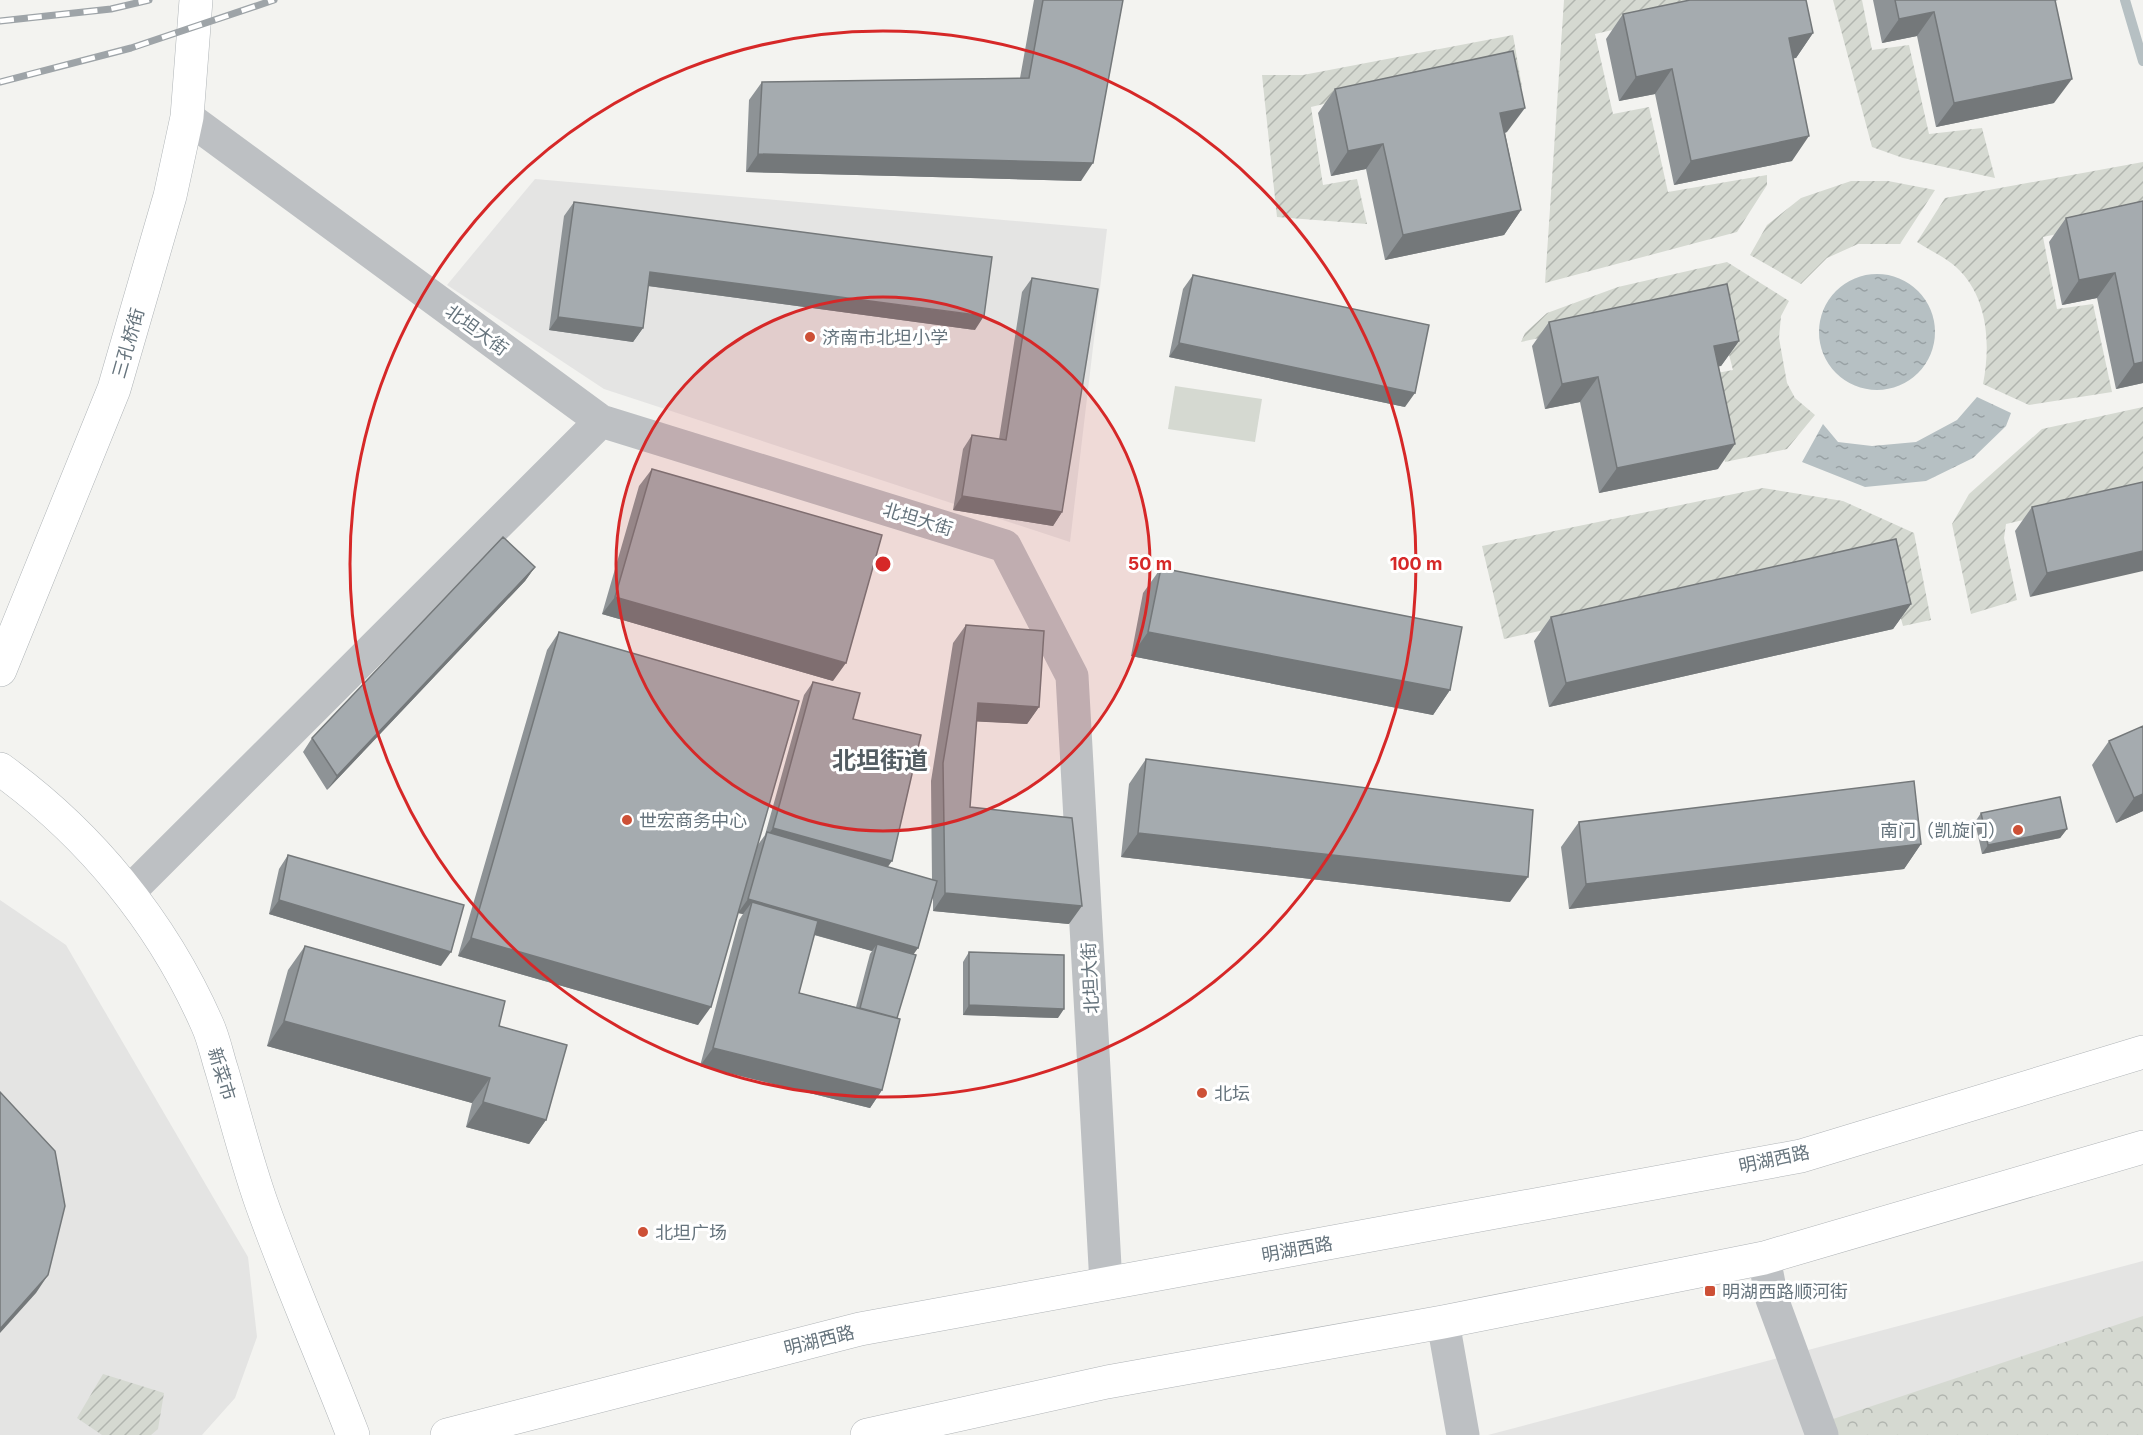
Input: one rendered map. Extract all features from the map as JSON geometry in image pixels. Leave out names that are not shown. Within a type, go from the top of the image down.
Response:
[{"type":"main road","name":"三孔桥街","points":[[0,670],[114,390],[170,196],[187,117],[196,0]]},
{"type":"main road","name":"新菜市","points":[[0,769],[31,791],[85,841],[129,892],[169,951],[208,1025],[261,1202],[339,1395],[352,1435]]},
{"type":"main road","name":"明湖西路","points":[[447,1435],[860,1329],[1801,1156],[2143,1052]]},
{"type":"main road","points":[[867,1435],[1107,1382],[1443,1322],[1764,1258],[2143,1147]]},
{"type":"street","name":"北坦大街","points":[[187,117],[601,421],[1005,546],[1072,676],[1106,1284]]},
{"type":"street","points":[[129,892],[601,421]]},
{"type":"street","points":[[1764,1258],[1772,1299],[1822,1435]]},
{"type":"street","points":[[1443,1322],[1463,1435]]},
{"type":"shaded area","name":"济南市北坦小学","points":[[535,179],[1107,229],[1070,542],[604,389],[447,285]]},
{"type":"shaded area","points":[[0,900],[66,945],[248,1257],[257,1337],[235,1398],[202,1435],[0,1435]]},
{"type":"shaded area","points":[[2143,1261],[2143,1435],[1488,1435]]},
{"type":"green space","points":[[1564,0],[1742,0],[1595,34],[1613,114],[1649,107],[1668,192],[1767,175],[1767,185],[1737,232],[1545,283]]},
{"type":"green space","points":[[1833,0],[1862,0],[1872,50],[1909,45],[1929,134],[1982,128],[1995,178],[1903,158],[1872,147]]},
{"type":"green space","points":[[1513,35],[1522,87],[1507,91],[1493,64],[1311,107],[1323,185],[1357,179],[1367,224],[1277,217],[1262,75],[1303,75]]},
{"type":"green space","points":[[2143,162],[2143,216],[2043,237],[2057,309],[2093,304],[2112,392],[2029,405],[1983,384],[1987,353],[1986,337],[1981,306],[1975,292],[1956,267],[1917,242],[1945,198]]},
{"type":"green space","points":[[1851,181],[1888,181],[1935,190],[1900,244],[1858,244],[1827,258],[1801,284],[1750,255],[1767,225],[1801,198]]},
{"type":"green space","points":[[1727,262],[1789,301],[1781,316],[1779,338],[1787,383],[1795,398],[1815,415],[1787,449],[1725,462],[1706,375],[1733,370],[1715,301],[1521,342],[1525,333],[1547,313],[1618,287]]},
{"type":"green space","points":[[1175,386],[1262,399],[1255,442],[1168,429]]},
{"type":"green space","points":[[2143,407],[2143,492],[2006,524],[2004,538],[2017,600],[1971,614],[1952,524],[1969,494],[2042,429]]},
{"type":"green space","points":[[1763,488],[1843,501],[1914,533],[1931,620],[1903,626],[1883,553],[1504,639],[1482,546]]},
{"type":"green space","points":[[2143,1316],[2143,1435],[1822,1435],[1818,1424]]},
{"type":"green space","points":[[103,1374],[164,1393],[158,1429],[151,1435],[102,1435],[77,1418]]},
{"type":"water","points":[[1877,274],[1899,279],[1918,291],[1930,310],[1935,332],[1930,354],[1918,373],[1899,385],[1877,390],[1855,385],[1836,373],[1824,354],[1819,332],[1824,310],[1836,291],[1855,279]]},
{"type":"water","points":[[1977,397],[2011,413],[2006,426],[1973,458],[1926,481],[1865,487],[1802,462],[1823,424],[1838,442],[1872,446],[1916,442],[1957,420]]},
{"type":"building","points":[[1043,0],[1123,0],[1093,163],[758,154],[762,82],[1029,78]]},
{"type":"building","points":[[1690,0],[1806,0],[1813,33],[1789,38],[1809,136],[1691,161],[1672,69],[1636,77],[1623,14]]},
{"type":"building","points":[[1895,0],[2055,0],[2072,79],[1954,103],[1934,12],[1899,19]]},
{"type":"building","points":[[1513,51],[1525,108],[1500,113],[1521,210],[1403,235],[1383,144],[1348,151],[1335,89]]},
{"type":"building","points":[[2143,201],[2143,362],[2134,364],[2115,273],[2079,280],[2066,218]]},
{"type":"building","points":[[574,202],[992,257],[984,316],[650,272],[643,328],[558,317]]},
{"type":"building","points":[[1193,275],[1429,325],[1415,393],[1179,343]]},
{"type":"building","points":[[1032,278],[1098,289],[1062,512],[962,496],[972,435],[1006,440]]},
{"type":"building","points":[[1727,284],[1739,341],[1714,346],[1735,444],[1617,468],[1598,377],[1562,384],[1549,322]]},
{"type":"building","points":[[652,469],[882,535],[846,663],[615,597]]},
{"type":"building","points":[[2143,482],[2143,551],[2047,573],[2032,507]]},
{"type":"building","points":[[503,537],[535,567],[337,776],[312,738]]},
{"type":"building","points":[[1896,539],[1911,604],[1566,683],[1551,617]]},
{"type":"building","points":[[1161,568],[1462,627],[1450,690],[1148,632]]},
{"type":"building","points":[[966,625],[1044,631],[1039,707],[978,703],[970,807],[1072,818],[1082,906],[945,893],[943,763]]},
{"type":"building","name":"世宏商务中心","points":[[559,632],[799,701],[711,1007],[471,938]]},
{"type":"building","points":[[813,682],[860,693],[853,719],[921,735],[892,861],[773,828]]},
{"type":"building","points":[[2143,726],[2143,794],[2134,798],[2109,741]]},
{"type":"building","points":[[1146,759],[1533,810],[1528,877],[1138,833]]},
{"type":"building","points":[[1914,781],[1921,844],[1586,884],[1579,822]]},
{"type":"building","name":"南门（凯旋门）","points":[[2060,797],[2067,829],[1988,845],[1981,813]]},
{"type":"building","points":[[767,832],[937,881],[918,948],[748,899]]},
{"type":"building","points":[[288,855],[464,905],[451,952],[279,900]]},
{"type":"building","points":[[752,902],[818,921],[799,993],[900,1019],[882,1090],[713,1048]]},
{"type":"building","points":[[877,944],[916,955],[897,1018],[860,1008]]},
{"type":"building","points":[[305,946],[505,1001],[499,1026],[567,1045],[546,1120],[483,1102],[490,1078],[284,1021]]},
{"type":"building","points":[[969,952],[1064,955],[1064,1009],[969,1005]]},
{"type":"building","points":[[0,1092],[55,1151],[65,1206],[48,1275],[0,1329]]},
{"type":"waterway","points":[[2125,0],[2143,61]]},
{"type":"railway","points":[[0,21],[111,9],[149,0]]},
{"type":"railway","points":[[0,82],[131,48],[274,0]]},
{"type":"place","name":"济南市北坦小学","points":[[810,337]]},
{"type":"place","name":"世宏商务中心","points":[[627,820]]},
{"type":"place","name":"南门（凯旋门）","points":[[2018,830]]},
{"type":"place","name":"北坛","points":[[1202,1093]]},
{"type":"place","name":"北坦广场","points":[[643,1232]]},
{"type":"place","name":"明湖西路顺河街","points":[[1710,1291]]},
{"type":"district","name":"北坦街道","points":[[880,760]]}]
